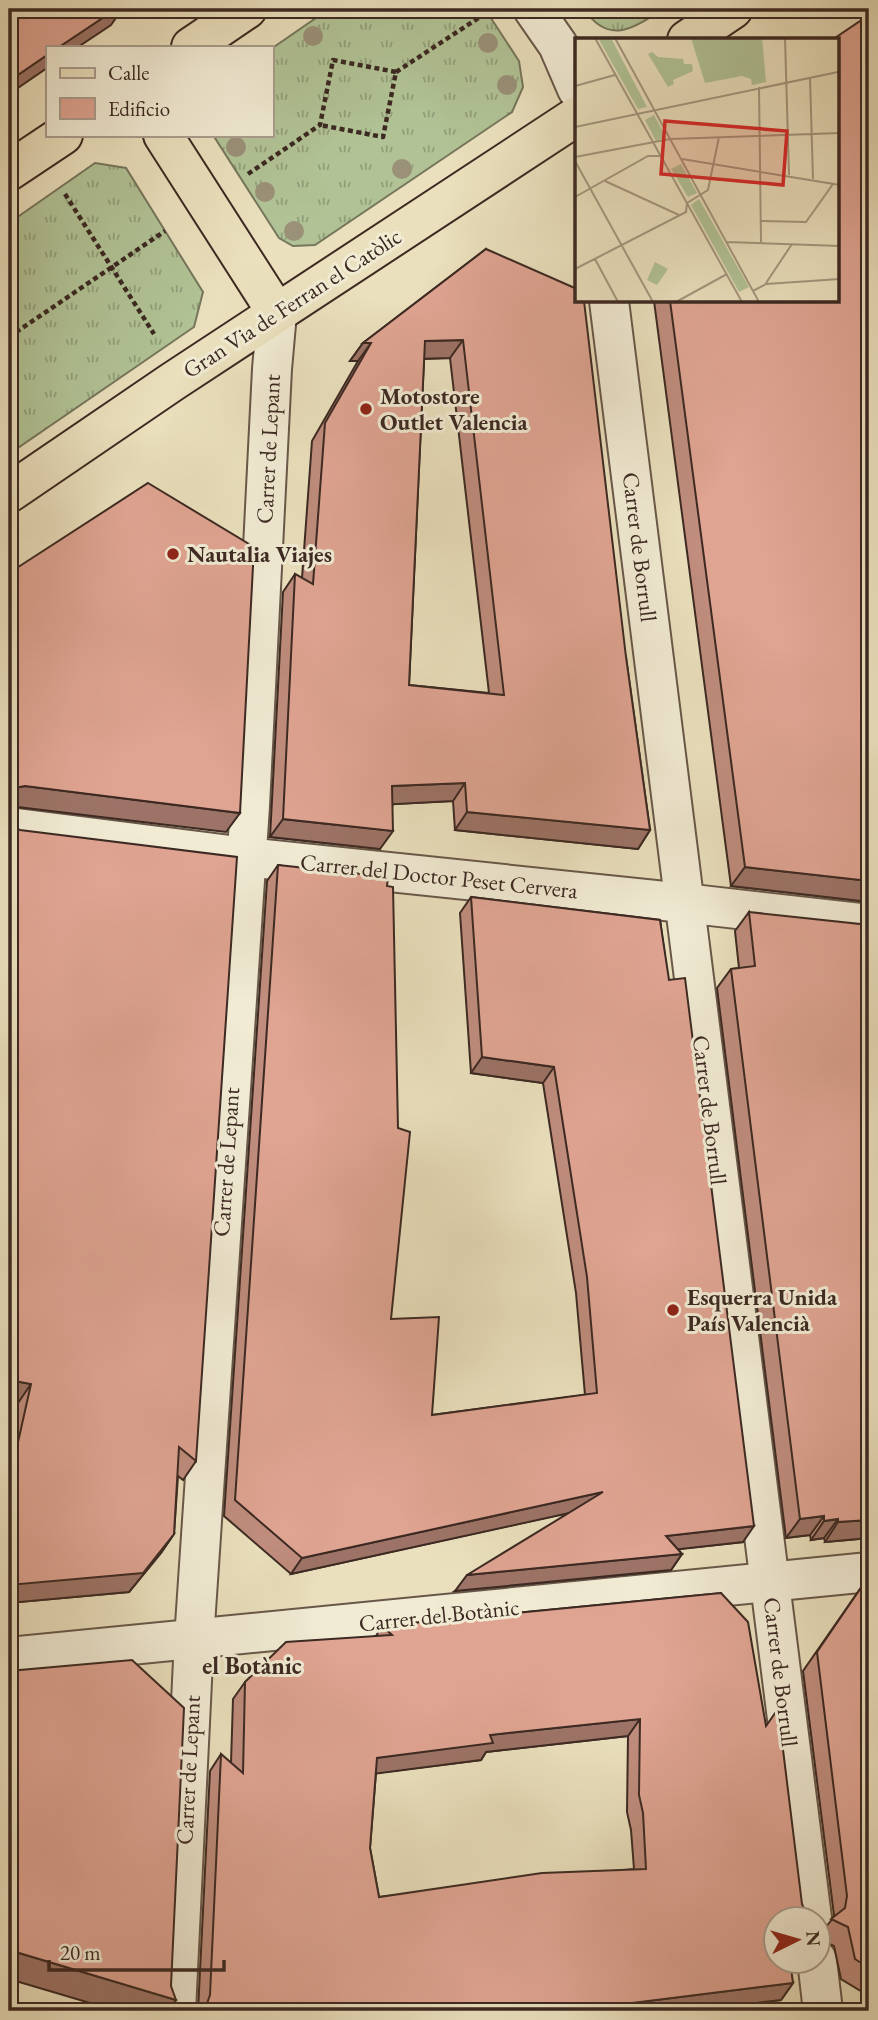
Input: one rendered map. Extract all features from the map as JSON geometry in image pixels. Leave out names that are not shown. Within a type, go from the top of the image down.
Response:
[{"type":"main road","points":[[192,46],[247,9]]},
{"type":"main road","points":[[690,38],[733,9]]},
{"type":"main road","name":"Gran Via de Ferran el Catòlic","points":[[9,493],[575,117]]},
{"type":"main road","points":[[9,171],[62,136]]},
{"type":"main road","points":[[164,136],[277,313]]},
{"type":"street","points":[[533,9],[558,45],[575,84]]},
{"type":"street","name":"Carrer de Borrull","points":[[609,303],[810,1904]]},
{"type":"street","name":"Carrer de Lepant","points":[[176,2011],[194,1640],[246,856],[277,313]]},
{"type":"street","name":"Carrer del Doctor Peset Cervera","points":[[9,827],[246,856],[869,924]]},
{"type":"street","name":"Carrer del Botànic","points":[[9,1657],[869,1572]]},
{"type":"street","points":[[819,1974],[823,2011]]},
{"type":"path","points":[[240,179],[320,125],[333,60],[396,72],[487,13]]},
{"type":"path","points":[[320,125],[383,138],[396,72]]},
{"type":"path","points":[[61,187],[156,337]]},
{"type":"path","points":[[9,337],[165,231]]},
{"type":"green space","points":[[329,9],[485,9],[519,61],[523,87],[512,112],[315,245],[293,246],[279,238],[214,136],[273,136],[273,48]]},
{"type":"green space","points":[[584,9],[663,9],[632,27],[612,30],[593,20]]},
{"type":"green space","points":[[95,163],[126,168],[203,292],[194,327],[9,454],[9,223]]},
{"type":"building","points":[[9,9],[116,9],[60,46],[46,46],[46,56],[9,81]]},
{"type":"building","points":[[869,15],[869,881],[745,867],[670,303],[840,303],[840,38],[835,38]]},
{"type":"building","points":[[486,249],[575,288],[575,303],[584,303],[626,657],[650,830],[467,812],[465,783],[392,786],[393,831],[283,819],[295,574],[313,584],[325,423],[371,343],[363,343]],"holes":[[[463,340],[504,695],[409,685],[425,341]]]},
{"type":"building","points":[[148,483],[254,547],[240,813],[25,786],[9,792],[9,573]]},
{"type":"building","points":[[9,825],[20,830],[237,857],[196,1461],[179,1447],[174,1534],[143,1573],[9,1585],[9,1468],[12,1469],[31,1384],[9,1380]]},
{"type":"building","points":[[278,865],[388,877],[387,886],[393,887],[398,1128],[410,1132],[391,1319],[439,1317],[432,1415],[597,1393],[587,1277],[554,1067],[482,1057],[471,897],[660,920],[669,980],[685,978],[754,1526],[666,1536],[682,1554],[467,1575],[603,1492],[302,1558],[235,1500]]},
{"type":"building","points":[[749,912],[869,925],[869,1520],[824,1521],[824,1516],[800,1519],[731,969],[755,966]]},
{"type":"building","points":[[869,1576],[869,1968],[855,1959],[848,1927],[832,1919],[845,1908],[847,1896],[817,1652]]},
{"type":"building","points":[[721,1593],[748,1622],[766,1726],[778,1709],[802,1904],[762,1904],[762,1974],[792,1974],[793,1983],[568,2011],[199,2011],[206,2006],[210,1995],[221,1754],[243,1773],[245,1682],[286,1642],[392,1635],[382,1626]],"holes":[[[640,1719],[639,1795],[643,1813],[646,1869],[542,1873],[379,1897],[370,1848],[377,1758],[493,1743],[490,1735]]]},
{"type":"building","points":[[132,1660],[184,1708],[171,1986],[176,2000],[9,1950],[9,1671]]},
{"type":"place","name":"Motostore Outlet Valencia","points":[[366,409]]},
{"type":"place","name":"Nautalia Viajes","points":[[173,554]]},
{"type":"place","name":"Esquerra Unida País Valencià","points":[[673,1310]]},
{"type":"district","name":"el Botànic","points":[[252,1666]]}]
